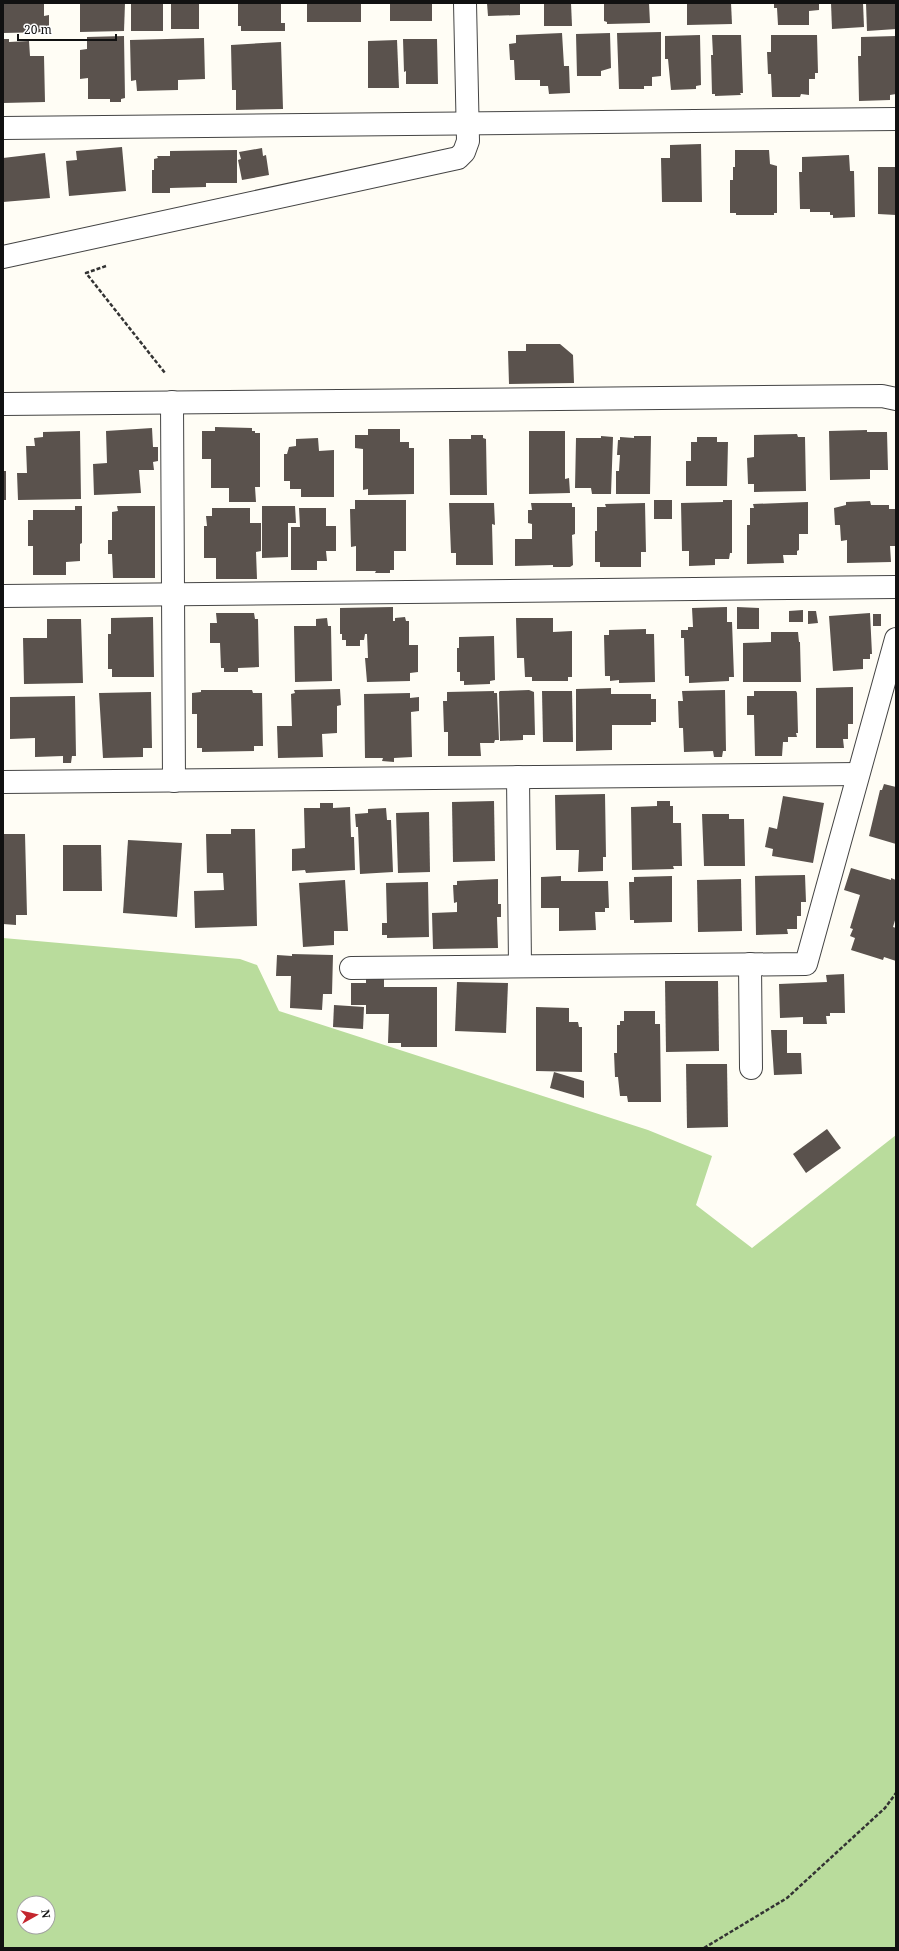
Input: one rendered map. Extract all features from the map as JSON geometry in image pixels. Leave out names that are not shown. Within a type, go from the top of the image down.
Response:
[{"type":"street","points":[[3,257],[458,158],[464,152],[468,141],[465,3]]},
{"type":"street","points":[[3,128],[896,119]]},
{"type":"street","points":[[3,404],[882,396],[896,399]]},
{"type":"street","points":[[172,402],[174,781]]},
{"type":"street","points":[[3,596],[896,587]]},
{"type":"street","points":[[351,968],[806,964],[896,639]]},
{"type":"street","points":[[3,782],[858,774]]},
{"type":"street","points":[[518,777],[520,966]]},
{"type":"street","points":[[750,964],[751,1068]]},
{"type":"path","points":[[90,272],[86,273],[166,374]]},
{"type":"path","points":[[704,1948],[787,1898],[885,1808],[896,1793]]},
{"type":"green space","points":[[3,938],[240,959],[257,965],[279,1011],[648,1130],[712,1156],[696,1205],[752,1248],[896,1135],[896,1948],[3,1948]]},
{"type":"building","points":[[3,3],[44,3],[44,16],[49,15],[49,32],[3,33]]},
{"type":"building","points":[[80,3],[125,3],[124,31],[80,32]]},
{"type":"building","points":[[131,3],[163,3],[163,31],[131,31]]},
{"type":"building","points":[[171,3],[199,3],[199,29],[171,29]]},
{"type":"building","points":[[238,3],[281,3],[281,23],[285,23],[285,31],[241,31],[241,26],[238,26]]},
{"type":"building","points":[[307,3],[361,3],[361,22],[307,22]]},
{"type":"building","points":[[390,3],[432,3],[432,21],[390,21]]},
{"type":"building","points":[[487,3],[520,3],[520,15],[488,16]]},
{"type":"building","points":[[544,3],[571,3],[572,26],[544,26]]},
{"type":"building","points":[[604,3],[649,3],[650,23],[607,24],[607,22],[604,21]]},
{"type":"building","points":[[687,3],[731,3],[732,24],[687,25]]},
{"type":"building","points":[[774,3],[819,3],[819,10],[809,11],[809,25],[778,25],[777,8],[774,8]]},
{"type":"building","points":[[831,3],[863,3],[864,27],[832,29]]},
{"type":"building","points":[[866,3],[896,3],[896,29],[867,31]]},
{"type":"building","points":[[661,32],[661,76],[652,77],[652,86],[644,86],[644,89],[619,89],[617,33]]},
{"type":"building","points":[[562,33],[564,66],[569,66],[570,93],[549,94],[548,86],[540,86],[540,80],[515,80],[514,60],[510,60],[509,44],[516,43],[516,35]]},
{"type":"building","points":[[610,33],[611,68],[601,71],[601,76],[577,76],[576,34]]},
{"type":"building","points":[[700,35],[701,85],[696,86],[696,89],[671,90],[668,59],[665,59],[665,36]]},
{"type":"building","points":[[712,35],[741,35],[743,93],[740,93],[741,95],[715,96],[715,94],[712,94]]},
{"type":"building","points":[[771,35],[817,35],[818,73],[815,73],[815,79],[809,79],[809,95],[801,94],[800,97],[772,97],[771,74],[768,74],[767,52],[771,52]]},
{"type":"building","points":[[124,36],[125,98],[121,99],[121,102],[110,102],[110,99],[88,99],[88,78],[80,79],[80,50],[87,49],[87,37]]},
{"type":"building","points":[[896,36],[896,94],[890,95],[890,100],[859,101],[858,56],[861,56],[861,37]]},
{"type":"building","points":[[204,38],[205,79],[178,80],[178,90],[137,91],[136,80],[131,81],[130,40]]},
{"type":"building","points":[[3,39],[9,39],[9,42],[29,41],[30,56],[44,56],[45,102],[3,103]]},
{"type":"building","points":[[403,39],[437,39],[438,84],[406,84]]},
{"type":"building","points":[[397,40],[399,88],[368,88],[368,41]]},
{"type":"building","points":[[281,42],[283,109],[236,110],[236,90],[232,90],[231,45]]},
{"type":"building","points":[[701,144],[702,202],[662,202],[661,158],[670,158],[670,145]]},
{"type":"building","points":[[122,147],[126,191],[69,196],[66,161],[77,160],[76,151]]},
{"type":"building","points":[[262,148],[263,156],[266,155],[269,175],[242,180],[238,160],[241,159],[239,152]]},
{"type":"building","points":[[237,150],[237,183],[206,183],[206,187],[170,188],[170,193],[152,193],[152,170],[154,170],[154,159],[158,158],[157,156],[170,156],[170,151]]},
{"type":"building","points":[[735,150],[769,150],[770,164],[777,166],[777,213],[774,213],[774,215],[736,215],[736,213],[730,213],[730,180],[733,180]]},
{"type":"building","points":[[45,153],[50,198],[3,202],[3,158]]},
{"type":"building","points":[[849,155],[850,171],[854,171],[855,217],[833,218],[833,215],[830,215],[830,212],[810,212],[810,209],[800,209],[799,172],[802,172],[802,157]]},
{"type":"building","points":[[878,167],[896,167],[896,215],[878,214]]},
{"type":"building","points":[[526,344],[560,344],[573,355],[574,383],[509,384],[508,351],[526,351]]},
{"type":"building","points":[[215,427],[252,428],[252,431],[255,431],[255,433],[260,433],[260,487],[255,487],[256,502],[229,502],[229,488],[211,488],[211,459],[202,459],[202,431],[215,431]]},
{"type":"building","points":[[152,428],[153,447],[158,447],[158,461],[153,462],[154,470],[139,470],[141,493],[94,495],[93,464],[107,463],[106,431]]},
{"type":"building","points":[[368,429],[400,429],[400,442],[409,442],[409,448],[414,448],[414,494],[368,495],[368,489],[363,490],[363,449],[355,448],[355,435],[368,435]]},
{"type":"building","points":[[867,430],[867,432],[887,432],[888,470],[870,470],[870,479],[830,480],[829,431]]},
{"type":"building","points":[[80,431],[81,499],[18,500],[17,473],[27,473],[26,446],[35,446],[34,438],[43,437],[43,432]]},
{"type":"building","points":[[529,431],[565,431],[565,479],[569,478],[570,493],[529,494]]},
{"type":"building","points":[[797,434],[798,437],[805,437],[806,491],[754,492],[754,484],[748,484],[747,458],[754,457],[754,435]]},
{"type":"building","points":[[471,435],[483,435],[483,438],[486,439],[487,495],[450,495],[449,439],[471,439]]},
{"type":"building","points":[[601,436],[613,437],[611,494],[592,494],[591,488],[575,488],[576,438],[601,438]]},
{"type":"building","points":[[634,436],[651,436],[650,494],[616,494],[616,471],[619,471],[620,455],[617,455],[618,440],[620,440],[620,437],[634,438]]},
{"type":"building","points":[[697,437],[717,437],[717,442],[728,442],[727,486],[686,486],[686,461],[691,461],[691,442],[697,442]]},
{"type":"building","points":[[318,438],[319,451],[334,450],[334,497],[301,497],[301,489],[290,489],[290,481],[284,481],[284,454],[287,454],[289,447],[296,446],[296,439]]},
{"type":"building","points":[[3,471],[6,471],[6,500],[3,500]]},
{"type":"building","points":[[355,500],[406,500],[406,551],[394,551],[394,570],[390,570],[390,573],[356,571],[356,546],[351,547],[350,509],[355,509]]},
{"type":"building","points":[[654,500],[672,500],[672,519],[654,519]]},
{"type":"building","points":[[723,500],[732,500],[732,553],[730,553],[729,559],[715,559],[715,565],[689,566],[689,551],[682,551],[681,503],[723,502]]},
{"type":"building","points":[[870,501],[871,505],[889,505],[889,509],[895,509],[896,546],[890,546],[891,562],[847,563],[847,540],[841,541],[840,525],[835,525],[834,508],[846,505],[846,502]]},
{"type":"building","points":[[808,502],[808,534],[799,534],[799,550],[797,551],[797,555],[783,555],[784,563],[747,564],[747,525],[750,525],[750,508],[754,508],[753,504]]},
{"type":"building","points":[[449,503],[494,503],[495,525],[492,524],[493,565],[456,565],[456,553],[451,553]]},
{"type":"building","points":[[531,503],[572,503],[572,507],[575,507],[575,534],[572,535],[573,565],[570,567],[553,567],[553,565],[515,566],[515,539],[532,539],[532,524],[528,523],[528,510],[532,510]]},
{"type":"building","points":[[645,503],[646,552],[641,552],[641,567],[600,567],[600,562],[595,562],[597,507],[606,507],[605,504]]},
{"type":"building","points":[[75,506],[82,506],[82,543],[80,544],[80,561],[66,562],[66,575],[33,575],[33,546],[28,546],[28,520],[33,520],[33,510],[75,510]]},
{"type":"building","points":[[117,506],[155,506],[155,578],[113,578],[112,554],[108,554],[108,540],[112,540],[112,512],[118,511]]},
{"type":"building","points":[[262,506],[295,506],[296,523],[288,523],[288,557],[262,558]]},
{"type":"building","points":[[212,508],[250,508],[250,523],[261,523],[261,551],[256,552],[257,579],[216,579],[216,558],[204,558],[204,526],[207,526],[206,516],[212,516]]},
{"type":"building","points":[[299,508],[326,508],[326,526],[336,526],[336,551],[326,551],[327,561],[317,561],[317,570],[291,570],[291,527],[300,527]]},
{"type":"building","points":[[393,607],[393,621],[395,621],[395,618],[405,617],[406,621],[409,621],[409,645],[418,645],[418,672],[410,673],[410,681],[367,682],[365,658],[368,658],[367,634],[365,634],[364,640],[360,640],[360,646],[346,646],[346,640],[342,640],[342,634],[340,634],[340,608]]},
{"type":"building","points":[[727,607],[727,622],[732,622],[734,677],[729,677],[729,681],[689,683],[689,676],[685,676],[684,638],[681,638],[681,630],[688,630],[688,627],[693,627],[692,608]]},
{"type":"building","points":[[737,607],[759,608],[759,629],[737,629]]},
{"type":"building","points":[[803,610],[803,622],[789,622],[789,611]]},
{"type":"building","points":[[808,611],[816,611],[818,623],[808,624]]},
{"type":"building","points":[[216,613],[254,613],[255,619],[258,619],[259,667],[238,668],[238,672],[224,672],[224,668],[221,668],[220,643],[210,643],[210,623],[217,623]]},
{"type":"building","points":[[870,613],[872,654],[870,654],[870,659],[863,659],[863,669],[833,671],[829,616]]},
{"type":"building","points":[[873,614],[881,614],[881,626],[873,626]]},
{"type":"building","points":[[153,617],[154,677],[112,677],[112,669],[108,669],[108,634],[111,634],[111,618]]},
{"type":"building","points":[[327,618],[328,626],[331,626],[332,681],[295,682],[294,626],[316,626],[316,619]]},
{"type":"building","points":[[516,618],[553,618],[553,632],[572,631],[572,677],[568,677],[568,681],[532,681],[532,677],[525,677],[524,658],[517,658]]},
{"type":"building","points":[[47,619],[81,619],[83,683],[24,684],[23,638],[47,638]]},
{"type":"building","points":[[646,629],[646,634],[654,634],[655,682],[619,683],[619,680],[610,681],[610,676],[605,676],[604,635],[609,635],[609,630]]},
{"type":"building","points":[[771,632],[798,632],[800,642],[801,682],[743,682],[743,643],[771,642]]},
{"type":"building","points":[[494,636],[495,680],[490,681],[490,684],[464,685],[464,681],[460,681],[460,672],[457,672],[457,648],[459,648],[459,637]]},
{"type":"building","points":[[853,687],[853,724],[848,724],[848,739],[843,739],[844,748],[816,748],[816,688]]},
{"type":"building","points":[[611,688],[611,694],[651,694],[651,699],[656,699],[656,722],[651,722],[651,725],[612,725],[612,750],[576,751],[576,689]]},
{"type":"building","points":[[340,689],[341,705],[337,706],[337,733],[322,734],[323,757],[278,758],[277,726],[292,726],[291,694],[295,693],[294,690]]},
{"type":"building","points":[[201,690],[252,690],[253,693],[262,693],[263,746],[254,746],[254,751],[202,752],[202,748],[197,748],[197,714],[192,714],[192,693],[201,692]]},
{"type":"building","points":[[529,690],[534,692],[535,735],[523,735],[523,740],[500,741],[499,692]]},
{"type":"building","points":[[725,690],[726,751],[723,751],[722,757],[714,757],[713,751],[684,752],[683,728],[679,728],[678,701],[683,701],[682,691]]},
{"type":"building","points":[[494,691],[494,693],[497,693],[499,740],[495,740],[494,743],[480,743],[481,756],[448,756],[448,732],[444,732],[443,701],[447,701],[447,692]]},
{"type":"building","points":[[542,691],[572,691],[573,742],[543,742]]},
{"type":"building","points":[[754,691],[796,691],[797,693],[798,733],[796,733],[797,737],[788,737],[788,742],[783,742],[782,756],[755,756],[754,715],[747,715],[747,696],[754,696]]},
{"type":"building","points":[[151,692],[152,748],[143,748],[143,757],[103,758],[99,693]]},
{"type":"building","points":[[410,693],[410,698],[419,697],[419,711],[411,712],[412,757],[394,758],[394,762],[382,761],[383,758],[365,758],[364,694]]},
{"type":"building","points":[[75,696],[76,756],[72,756],[71,763],[63,763],[63,756],[35,757],[35,738],[10,739],[10,697]]},
{"type":"building","points":[[884,784],[896,787],[896,844],[869,836],[880,790],[882,790]]},
{"type":"building","points":[[605,794],[606,857],[603,857],[603,871],[578,872],[579,850],[556,850],[555,795]]},
{"type":"building","points":[[783,796],[824,803],[813,863],[772,856],[773,849],[765,847],[769,827],[777,829]]},
{"type":"building","points":[[494,801],[495,861],[453,862],[452,802]]},
{"type":"building","points":[[657,801],[670,801],[670,806],[673,806],[673,823],[681,823],[682,866],[673,866],[674,869],[632,870],[631,807],[657,806]]},
{"type":"building","points":[[320,803],[333,803],[333,808],[350,807],[351,837],[354,837],[355,870],[306,873],[305,870],[292,871],[292,849],[305,848],[304,808],[320,808]]},
{"type":"building","points":[[386,808],[387,820],[391,820],[393,872],[360,874],[358,827],[356,827],[355,814],[368,813],[368,809]]},
{"type":"building","points":[[429,812],[430,872],[398,873],[396,813]]},
{"type":"building","points":[[702,814],[729,814],[729,819],[744,819],[745,866],[704,866]]},
{"type":"building","points":[[231,829],[255,829],[257,926],[195,928],[194,891],[224,890],[223,873],[207,873],[206,834],[231,834]]},
{"type":"building","points":[[3,834],[25,834],[27,915],[16,915],[16,925],[3,924]]},
{"type":"building","points":[[128,840],[182,843],[177,917],[123,913]]},
{"type":"building","points":[[63,845],[101,845],[102,891],[63,891]]},
{"type":"building","points":[[851,868],[891,880],[891,878],[896,880],[896,917],[893,927],[896,928],[896,961],[884,957],[883,960],[851,950],[855,938],[850,936],[853,929],[850,928],[860,895],[844,890]]},
{"type":"building","points":[[805,875],[806,902],[801,902],[801,916],[797,916],[797,929],[787,929],[788,934],[756,935],[755,876]]},
{"type":"building","points":[[561,876],[561,881],[608,881],[609,908],[605,908],[605,912],[595,912],[596,930],[559,931],[559,908],[541,908],[541,877]]},
{"type":"building","points":[[672,876],[672,922],[634,923],[634,920],[630,920],[629,882],[634,882],[634,877]]},
{"type":"building","points":[[498,879],[498,904],[501,904],[501,917],[497,917],[498,948],[433,949],[432,913],[457,912],[457,902],[454,903],[453,885],[457,885],[457,881]]},
{"type":"building","points":[[741,879],[742,931],[698,932],[697,880]]},
{"type":"building","points":[[345,880],[348,931],[334,931],[334,945],[303,947],[299,883]]},
{"type":"building","points":[[428,882],[429,937],[387,938],[387,935],[382,935],[382,923],[387,923],[386,883]]},
{"type":"building","points":[[292,954],[333,955],[332,994],[323,994],[322,1010],[290,1008],[291,976],[276,976],[277,955],[292,956]]},
{"type":"building","points":[[844,974],[845,1013],[830,1013],[830,1016],[826,1016],[827,1024],[803,1024],[803,1017],[780,1018],[779,984],[827,982],[826,975]]},
{"type":"building","points":[[366,979],[384,979],[384,987],[437,987],[437,1047],[401,1047],[401,1043],[388,1043],[389,1014],[366,1014],[366,1005],[351,1005],[351,983],[366,983]]},
{"type":"building","points":[[665,981],[718,981],[719,1051],[666,1052]]},
{"type":"building","points":[[457,982],[508,983],[506,1033],[455,1031]]},
{"type":"building","points":[[334,1005],[364,1007],[363,1029],[333,1027]]},
{"type":"building","points":[[536,1007],[569,1008],[569,1022],[578,1022],[579,1027],[582,1027],[582,1072],[536,1071]]},
{"type":"building","points":[[624,1011],[655,1011],[655,1024],[660,1024],[661,1102],[628,1102],[627,1096],[620,1096],[618,1077],[615,1077],[614,1053],[617,1053],[617,1025],[620,1025],[620,1021],[624,1021]]},
{"type":"building","points":[[771,1030],[787,1030],[787,1053],[801,1053],[802,1074],[774,1075]]},
{"type":"building","points":[[686,1064],[727,1064],[728,1127],[687,1128]]},
{"type":"building","points":[[554,1072],[584,1081],[584,1098],[550,1088]]},
{"type":"building","points":[[827,1129],[841,1148],[806,1173],[793,1154]]}]
